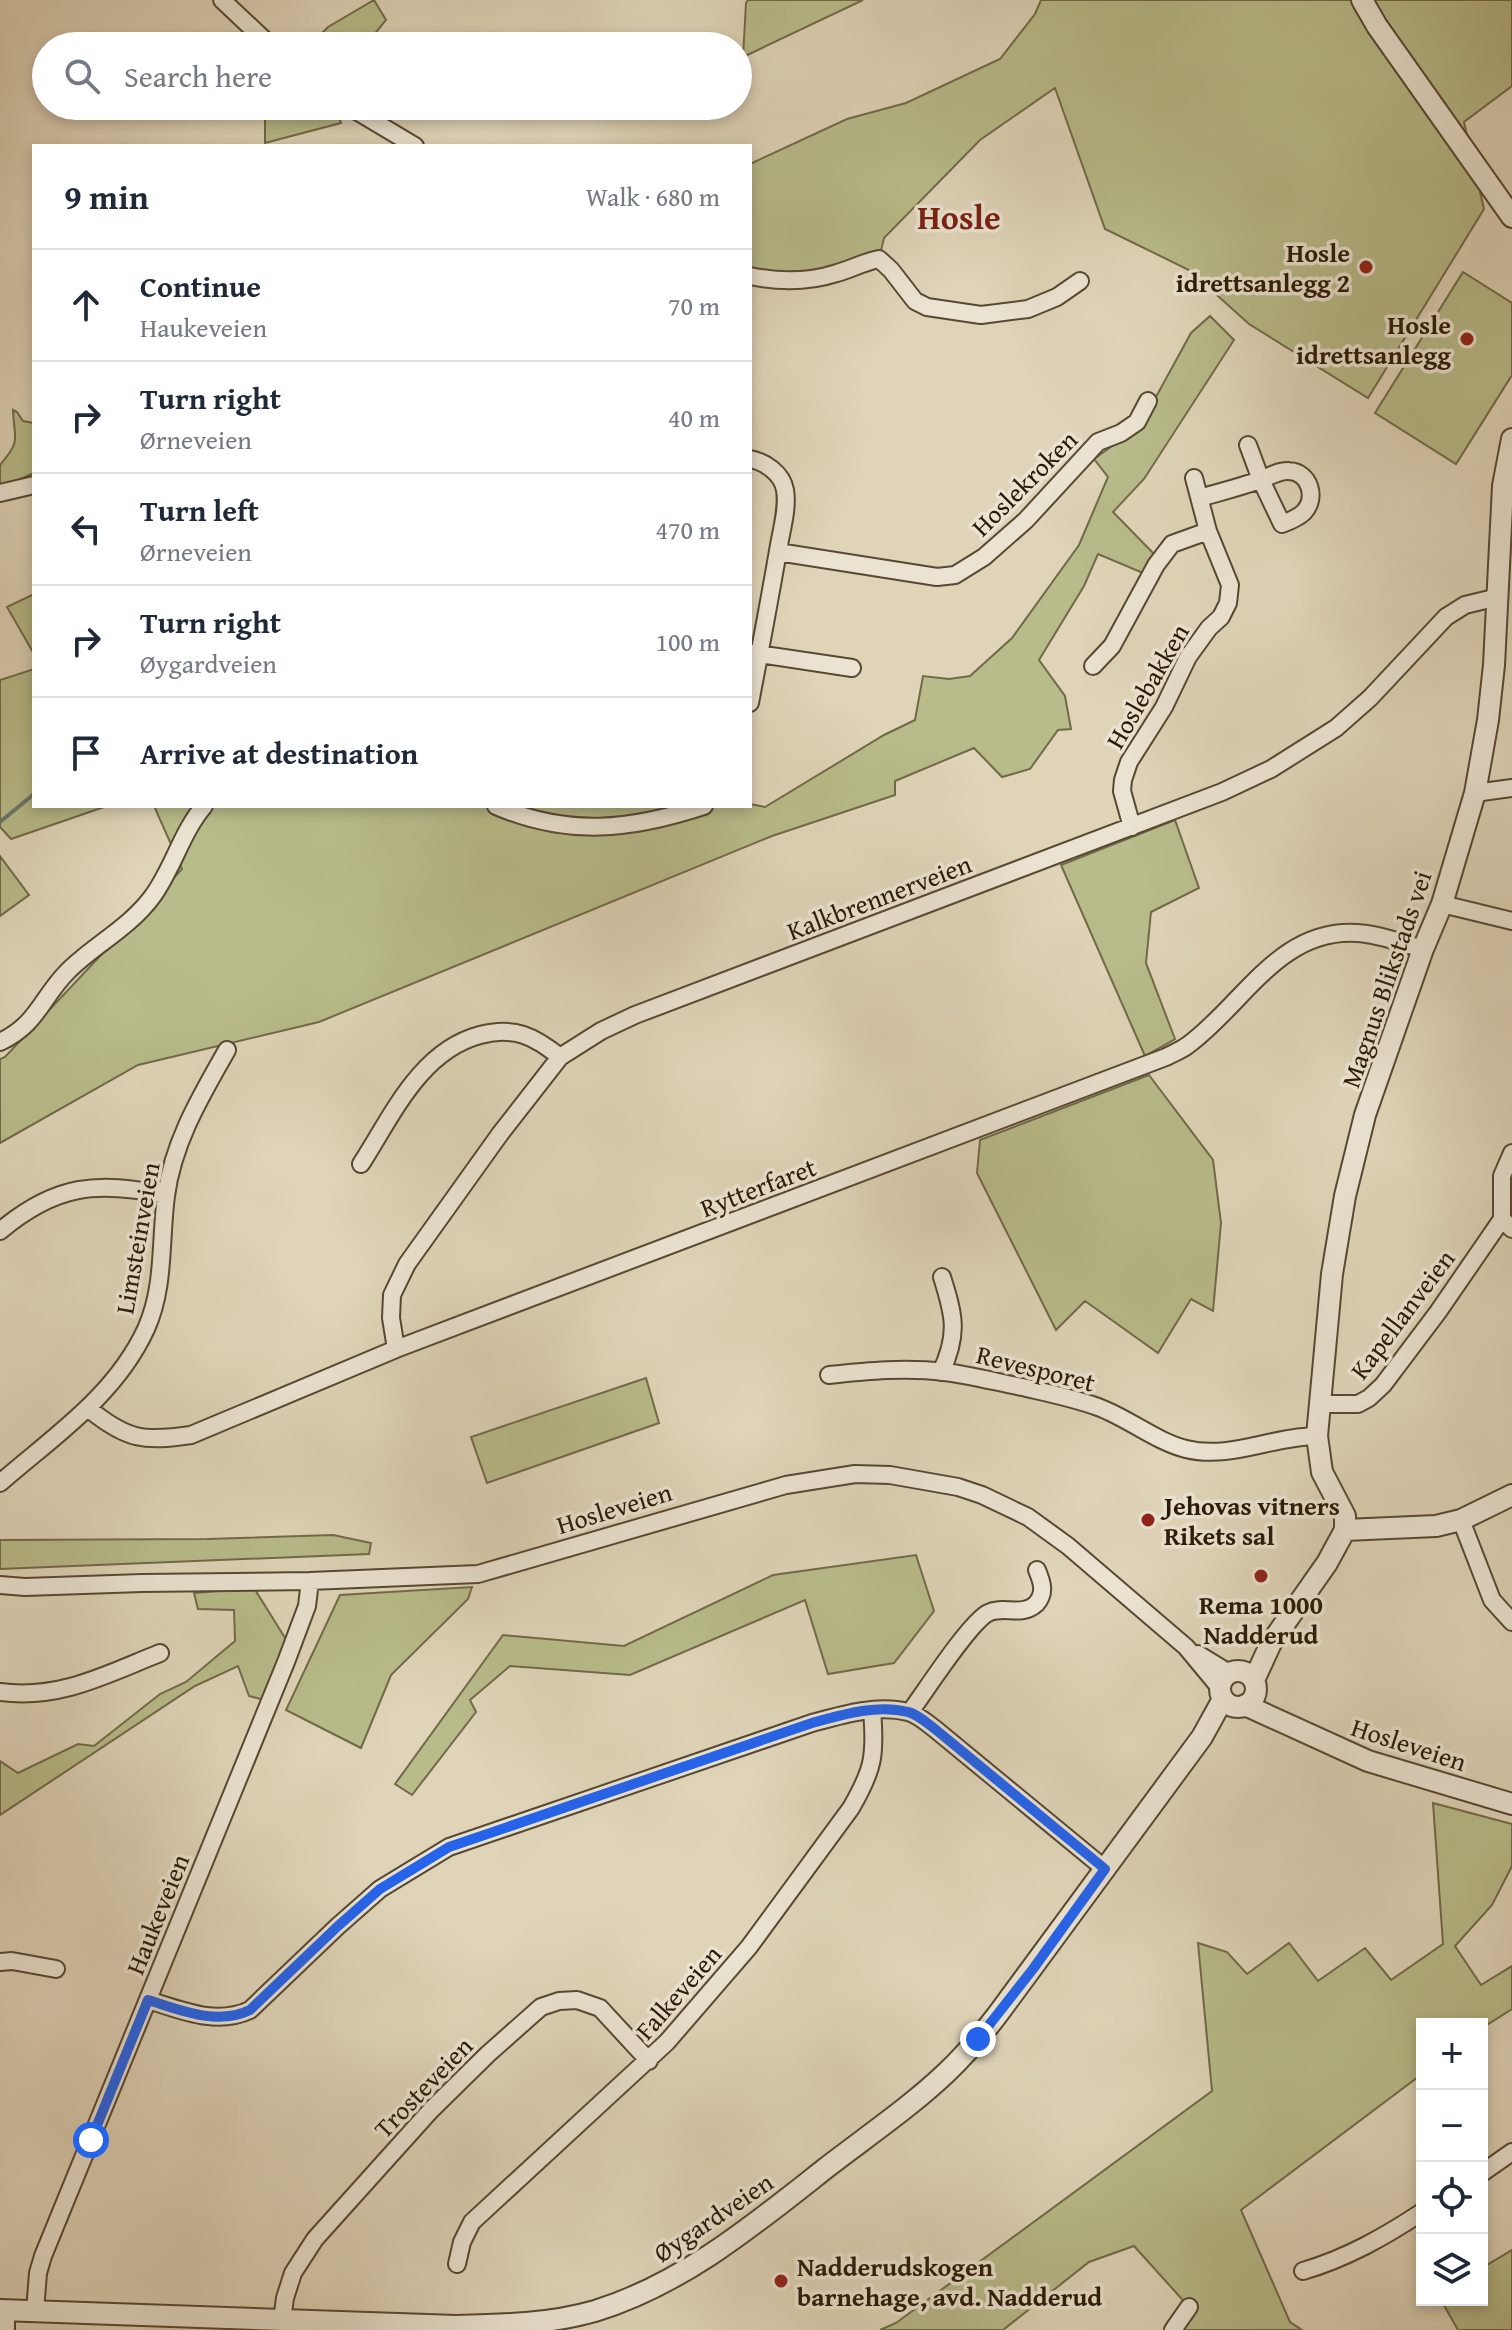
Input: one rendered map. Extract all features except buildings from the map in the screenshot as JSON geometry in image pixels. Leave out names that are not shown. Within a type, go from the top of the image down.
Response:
[{"type":"street","points":[[222,0],[256,32]]},
{"type":"street","points":[[1362,0],[1377,26],[1512,217]]},
{"type":"street","points":[[371,120],[412,144]]},
{"type":"street","points":[[752,276],[774,281],[807,279],[837,274],[879,259],[915,301],[927,307],[981,315],[1028,309],[1057,297],[1080,281]]},
{"type":"street","name":"Hoslekroken","points":[[778,552],[937,577],[955,575],[984,557],[1026,520],[1098,442],[1121,433],[1137,422],[1148,401]]},
{"type":"street","name":"Magnus Blikstads vei","points":[[1345,1523],[1322,1472],[1317,1436],[1332,1274],[1355,1150],[1423,949],[1442,904],[1475,793],[1494,665],[1503,486],[1512,439]]},
{"type":"street","points":[[1200,498],[1261,480],[1248,445]]},
{"type":"street","points":[[752,459],[773,470],[785,490],[778,552],[754,654],[752,678]]},
{"type":"street","name":"Hoslebakken","points":[[1132,827],[1122,791],[1129,762],[1164,707],[1188,657],[1221,617],[1228,603],[1230,585],[1208,531],[1194,478]]},
{"type":"street","points":[[0,493],[32,485]]},
{"type":"street","name":"Hoslebakken","points":[[1093,666],[1112,646],[1156,565],[1172,544],[1208,531]]},
{"type":"street","name":"Kalkbrennerveien","points":[[396,1349],[391,1318],[392,1295],[407,1264],[500,1134],[560,1057],[601,1031],[635,1015],[1132,827],[1271,769],[1336,728],[1370,698],[1446,617],[1465,605],[1498,597]]},
{"type":"street","points":[[754,654],[852,668]]},
{"type":"street","points":[[1475,793],[1512,788]]},
{"type":"street","points":[[0,1042],[28,1025],[65,974],[132,919],[152,897],[192,819],[202,808]]},
{"type":"street","points":[[501,808],[524,818],[592,828],[652,820],[697,808]]},
{"type":"street","points":[[1442,904],[1512,921]]},
{"type":"street","name":"Rytterfaret","points":[[89,1409],[109,1426],[126,1434],[157,1440],[191,1435],[396,1349],[1166,1057],[1187,1046],[1282,955],[1312,939],[1335,933],[1359,933],[1423,949]]},
{"type":"street","points":[[361,1164],[411,1086],[449,1047],[479,1035],[509,1030],[541,1042],[560,1057]]},
{"type":"street","name":"Limsteinveien","points":[[0,1483],[89,1409],[130,1359],[147,1328],[155,1303],[163,1253],[166,1195],[182,1134],[227,1050]]},
{"type":"street","points":[[1507,1224],[1502,1176],[1512,1153]]},
{"type":"street","points":[[0,1231],[39,1203],[86,1188],[112,1186],[166,1195]]},
{"type":"street","name":"Kapellanveien","points":[[1321,1404],[1358,1404],[1383,1385],[1507,1224]]},
{"type":"street","points":[[941,1372],[949,1354],[954,1322],[942,1277]]},
{"type":"street","name":"Revesporet","points":[[829,1375],[910,1370],[941,1372],[1077,1399],[1167,1442],[1208,1452],[1317,1436]]},
{"type":"street","name":"Hosleveien","points":[[0,1585],[310,1581],[478,1574],[786,1485],[855,1474],[890,1475],[958,1487],[1028,1517],[1068,1546],[1238,1689],[1292,1727],[1368,1761],[1512,1804]]},
{"type":"street","points":[[1345,1523],[1366,1518],[1396,1527],[1436,1526],[1461,1520],[1512,1495]]},
{"type":"street","points":[[1461,1520],[1492,1600],[1512,1622]]},
{"type":"street","name":"Øygardveien","points":[[4,2317],[35,2311],[456,2328],[530,2323],[595,2311],[655,2287],[711,2255],[912,2101],[963,2057],[1007,2003],[1271,1643],[1327,1563],[1345,1523]]},
{"type":"street","points":[[910,1712],[973,1626],[986,1614],[1033,1607],[1042,1596],[1042,1581],[1037,1570]]},
{"type":"street","name":"Haukeveien","points":[[35,2311],[38,2273],[43,2256],[286,1662],[307,1606],[310,1581]]},
{"type":"street","points":[[0,1692],[49,1693],[76,1687],[160,1653]]},
{"type":"street","name":"Falkeveien","points":[[457,2264],[462,2242],[472,2222],[649,2061],[749,1947],[865,1785],[872,1765],[872,1711]]},
{"type":"street","points":[[148,2000],[193,2014],[235,2018],[250,2010],[380,1889],[449,1847],[849,1713],[910,1712],[935,1729],[1105,1869]]},
{"type":"street","points":[[0,1962],[56,1969]]},
{"type":"street","name":"Trosteveien","points":[[282,2320],[293,2273],[315,2239],[431,2110],[541,2007],[559,2001],[577,2000],[600,2008],[649,2061]]},
{"type":"street","points":[[1488,2169],[1512,2152]]},
{"type":"street","points":[[1303,2271],[1330,2263],[1366,2246],[1416,2216]]},
{"type":"street","points":[[1173,2330],[1189,2307]]},
{"type":"green space","points":[[374,0],[386,20],[376,32],[323,32]]},
{"type":"green space","points":[[748,0],[863,0],[752,53],[752,32],[744,32]]},
{"type":"green space","points":[[1041,0],[1512,0],[1512,86],[1464,122],[1484,209],[1368,398],[1249,324],[1189,270],[1105,229],[1055,88],[980,140],[884,238],[879,259],[837,274],[752,276],[752,163],[847,119],[906,103],[1000,59],[1035,14]]},
{"type":"green space","points":[[265,120],[340,120],[341,123],[265,143]]},
{"type":"green space","name":"Hosle idrettsanlegg","points":[[1463,272],[1512,303],[1512,375],[1456,464],[1375,413]]},
{"type":"green space","points":[[1210,316],[1234,340],[1144,479],[1113,512],[1154,554],[1143,573],[1098,554],[1084,586],[1039,660],[1065,696],[1071,729],[1058,730],[1030,769],[1002,777],[974,748],[895,781],[895,795],[772,836],[319,1022],[138,1065],[0,1143],[0,1059],[182,869],[155,808],[752,808],[752,804],[765,807],[884,735],[915,720],[923,676],[949,679],[970,676],[1012,638],[1079,545],[1108,477],[1094,459],[1133,431],[1151,406],[1191,333]]},
{"type":"green space","points":[[13,410],[23,421],[32,423],[32,474],[0,488],[0,465],[15,439]]},
{"type":"green space","points":[[32,595],[32,651],[7,607]]},
{"type":"green space","points":[[32,670],[32,808],[101,808],[11,839],[0,827],[0,680]]},
{"type":"green space","points":[[1175,820],[1199,888],[1151,912],[1146,963],[1175,1039],[1145,1056],[1061,865]]},
{"type":"green space","points":[[0,856],[29,895],[0,916]]},
{"type":"green space","points":[[1149,1075],[1213,1160],[1221,1223],[1213,1311],[1191,1299],[1158,1353],[1085,1301],[1056,1330],[977,1173],[980,1140]]},
{"type":"green space","points":[[646,1378],[659,1423],[487,1483],[471,1437]]},
{"type":"green space","points":[[333,1535],[371,1543],[369,1554],[0,1569],[0,1540]]},
{"type":"green space","points":[[916,1555],[934,1611],[894,1663],[828,1674],[805,1600],[630,1675],[510,1666],[470,1700],[476,1712],[412,1795],[395,1784],[503,1635],[624,1646],[773,1575]]},
{"type":"green space","points":[[472,1587],[468,1599],[391,1675],[361,1748],[286,1710],[340,1595]]},
{"type":"green space","points":[[254,1588],[287,1641],[264,1700],[249,1696],[238,1666],[195,1686],[0,1815],[0,1761],[18,1773],[78,1744],[94,1746],[160,1694],[186,1682],[235,1641],[234,1610],[198,1609],[194,1593]]},
{"type":"green space","points":[[1433,1803],[1512,1824],[1512,1866],[1492,1905],[1455,1946],[1481,1985],[1512,1966],[1512,2009],[1488,2024],[1488,2018],[1416,2018],[1416,2079],[1241,2210],[1290,2322],[1302,2330],[1172,2330],[1189,2307],[1134,2246],[1089,2262],[1003,2330],[880,2330],[896,2323],[1212,2091],[1198,1943],[1227,1952],[1247,1974],[1289,1943],[1318,1981],[1365,1948],[1391,1980],[1443,1944]]},
{"type":"green space","points":[[1512,2250],[1512,2330],[1458,2330],[1444,2306],[1488,2306],[1488,2264]]},
{"type":"waterway","points":[[0,822],[32,796]]},
{"type":"place","name":"Hosle idrettsanlegg 2","points":[[1366,267]]},
{"type":"place","name":"Hosle idrettsanlegg","points":[[1467,339]]},
{"type":"place","name":"Jehovas vitners Rikets sal","points":[[1148,1520]]},
{"type":"place","name":"Rema 1000 Nadderud","points":[[1261,1576]]},
{"type":"place","name":"Nadderudskogen barnehage, avd. Nadderud","points":[[781,2281]]},
{"type":"district","name":"Hosle","points":[[959,216]]},
{"type":"route","points":[[91,2140],[148,2000],[193,2014],[235,2018],[250,2010],[273,1990],[380,1889],[449,1847],[849,1713],[910,1712],[935,1729],[1105,1869],[978,2039]]}]
